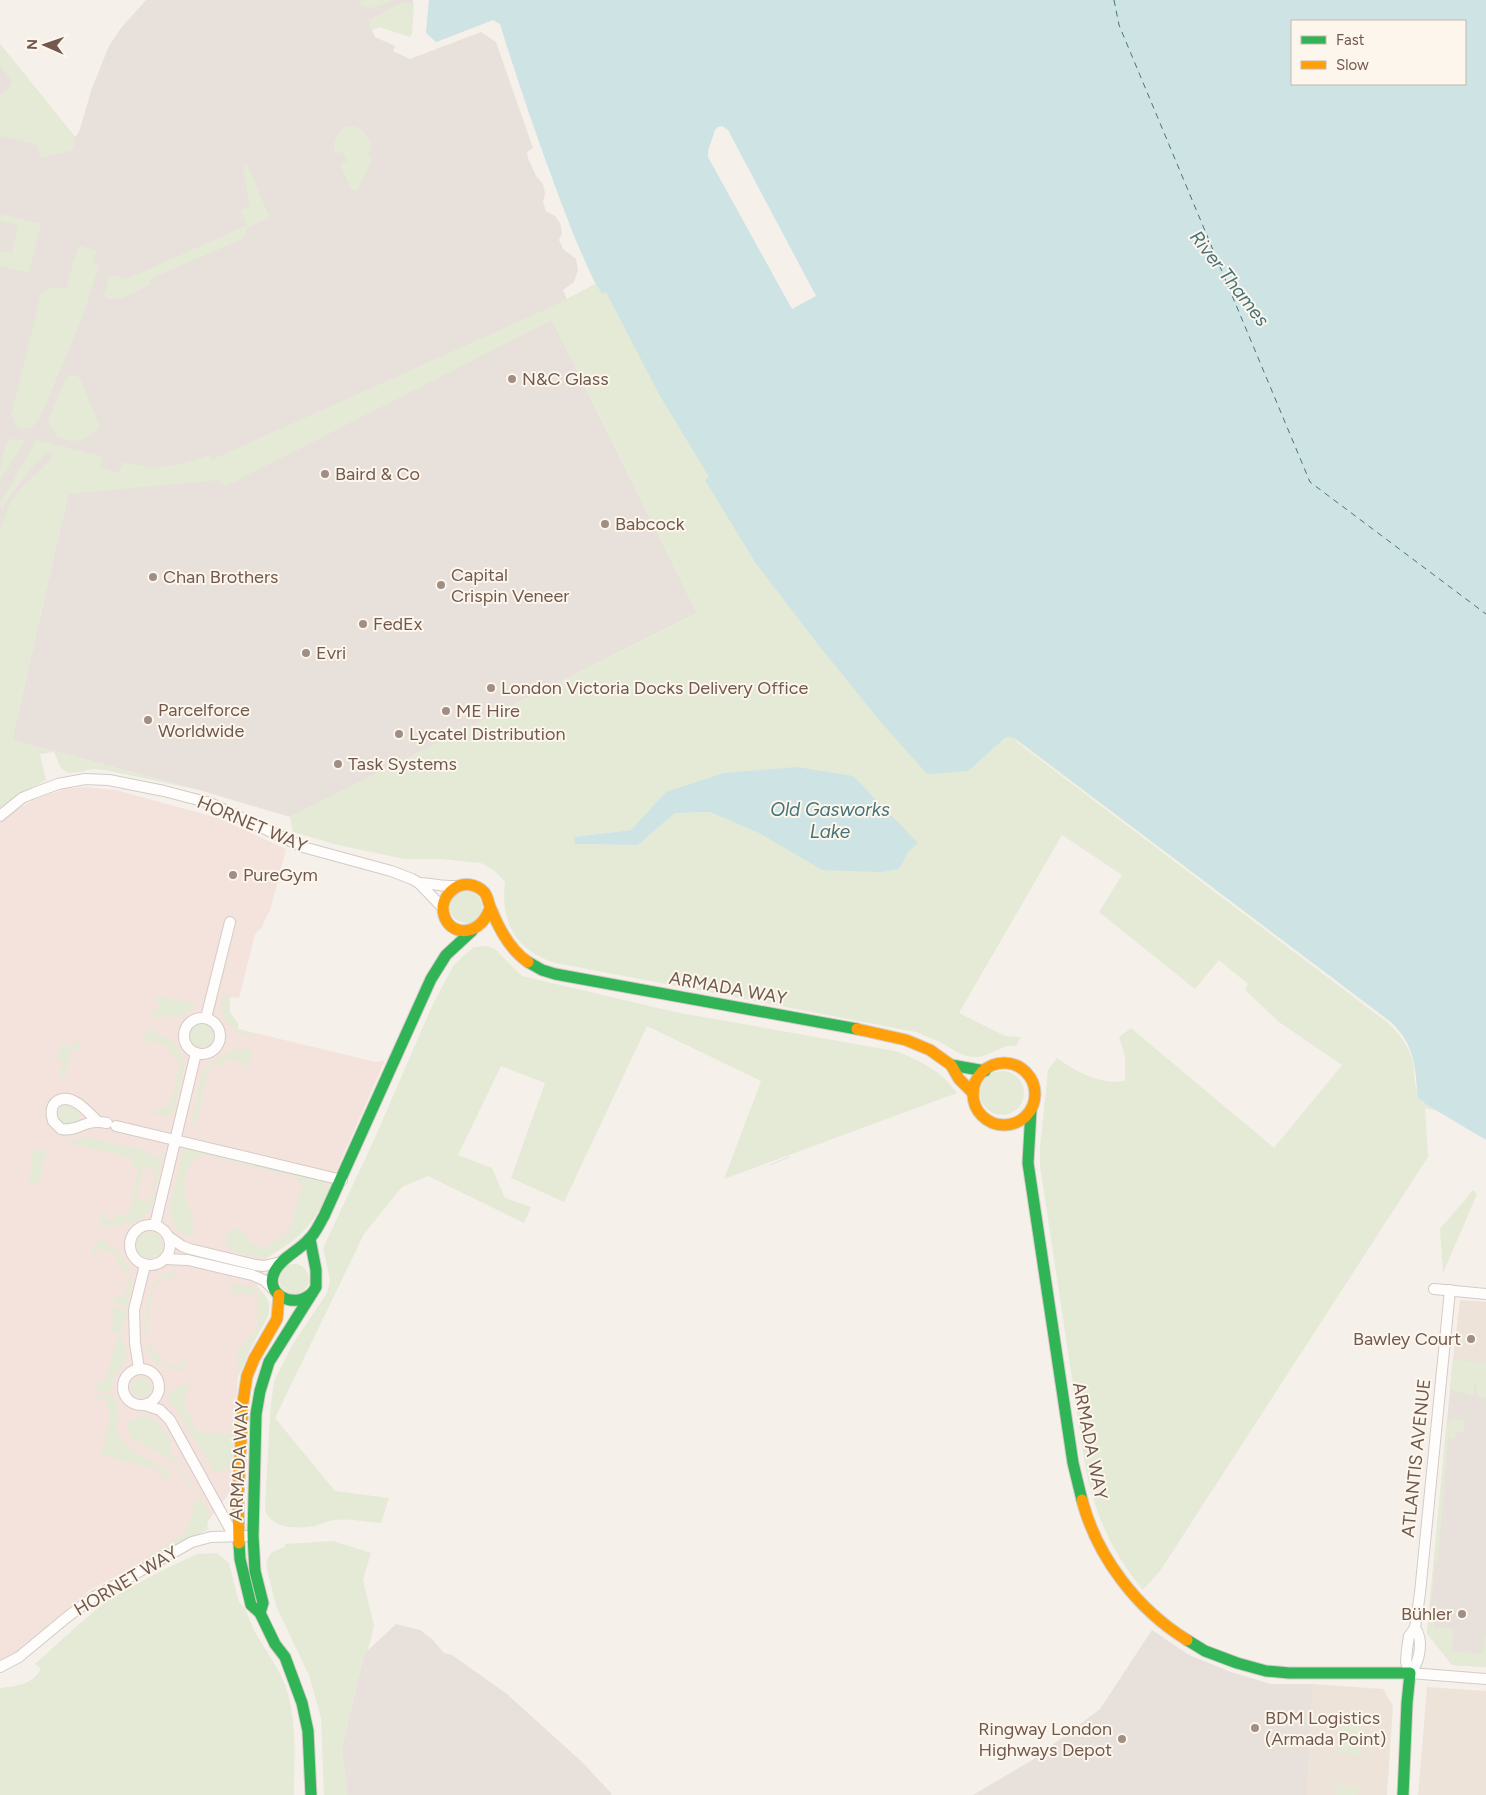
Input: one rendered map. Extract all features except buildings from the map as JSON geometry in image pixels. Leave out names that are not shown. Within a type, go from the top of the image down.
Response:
[{"type":"street","name":"HORNET WAY","points":[[0,816],[22,798],[45,788],[84,779],[109,780],[210,803],[303,847],[391,871],[420,883],[443,887],[457,886]]},
{"type":"street","name":"HORNET WAY","points":[[420,883],[443,908]]},
{"type":"street","name":"ARMADA WAY","points":[[457,886],[468,884],[479,888],[487,896],[490,908],[504,939],[523,960],[546,972],[898,1038],[921,1046],[951,1065],[985,1070],[994,1065],[1004,1064],[1015,1066],[1025,1072],[1032,1081],[1035,1096],[1031,1110],[1028,1163],[1073,1463],[1086,1515],[1102,1550],[1126,1587],[1144,1607],[1160,1622],[1205,1651],[1266,1671],[1289,1673],[1410,1673]]},
{"type":"street","points":[[446,955],[449,923],[443,908],[445,899],[457,886]]},
{"type":"street","points":[[285,1259],[310,1239],[324,1216],[342,1180],[431,979],[446,955],[481,931],[490,908]]},
{"type":"street","points":[[206,1018],[230,922]]},
{"type":"street","name":"ARMADA WAY","points":[[449,923],[459,930],[481,931],[504,939]]},
{"type":"street","points":[[195,1018],[206,1018],[215,1023],[220,1039],[211,1052],[206,1054],[196,1053],[187,1046],[183,1036],[184,1030],[186,1025],[195,1018]]},
{"type":"street","points":[[155,1225],[196,1053]]},
{"type":"street","name":"ARMADA WAY","points":[[951,1065],[959,1079],[973,1093],[974,1102],[983,1117],[1015,1132],[1028,1163]]},
{"type":"street","points":[[973,1093],[976,1080],[985,1070]]},
{"type":"street","points":[[1015,1132],[1022,1119],[1031,1110]]},
{"type":"street","points":[[107,1124],[342,1180]]},
{"type":"street","points":[[312,1293],[300,1301],[285,1299],[264,1280],[252,1275],[188,1260],[165,1260],[156,1265],[145,1265],[134,1258],[130,1247],[130,1240],[142,1226],[155,1225],[161,1227],[169,1237],[182,1246],[264,1266],[285,1259],[299,1257],[308,1260],[314,1267]]},
{"type":"street","points":[[165,1260],[171,1249],[169,1237]]},
{"type":"street","name":"ARMADA WAY","points":[[260,1613],[263,1603],[255,1571],[252,1536],[256,1414],[260,1391],[269,1362],[312,1293],[317,1280],[310,1239]]},
{"type":"street","name":"ARMADA WAY","points":[[285,1259],[274,1272],[272,1279],[278,1293],[277,1318],[254,1359],[242,1402],[236,1536],[243,1578],[252,1605],[260,1613],[292,1672],[302,1703],[308,1731],[311,1795]]},
{"type":"street","points":[[139,1369],[135,1343],[134,1310],[145,1265]]},
{"type":"street","points":[[1434,1289],[1486,1294]]},
{"type":"street","name":"ATLANTIS AVENUE","points":[[1403,1795],[1410,1673],[1407,1667],[1407,1656],[1409,1636],[1415,1628],[1422,1584],[1450,1290]]},
{"type":"street","points":[[145,1405],[158,1394],[159,1383],[154,1374],[139,1369],[126,1378],[125,1395],[132,1403],[160,1410],[170,1420],[236,1536]]},
{"type":"street","name":"HORNET WAY","points":[[0,1667],[19,1658],[92,1598],[192,1542],[211,1537],[252,1536]]},
{"type":"street","points":[[1410,1673],[1486,1679]]},
{"type":"shaded area","points":[[146,0],[413,0],[413,12],[372,30],[375,37],[395,46],[393,51],[410,59],[481,32],[496,42],[533,148],[527,152],[528,158],[536,176],[543,184],[545,193],[543,202],[546,211],[555,216],[560,223],[562,233],[559,240],[563,249],[576,259],[578,270],[574,282],[563,290],[572,311],[552,320],[697,613],[290,817],[199,790],[12,740],[68,494],[0,567],[0,44],[75,137],[79,132],[92,88],[109,46],[121,28]]},
{"type":"shaded area","points":[[85,787],[116,790],[218,818],[286,849],[270,911],[262,927],[255,934],[239,998],[230,997],[230,1012],[238,1024],[238,1029],[376,1062],[385,1060],[328,1190],[296,1238],[267,1258],[258,1287],[268,1301],[269,1310],[238,1377],[230,1492],[201,1531],[90,1590],[0,1666],[0,823],[10,813],[42,796],[66,789]]},
{"type":"shaded area","points":[[1460,1300],[1486,1302],[1486,1362],[1453,1358]]},
{"type":"shaded area","points":[[1453,1358],[1486,1362],[1486,1667],[1452,1665],[1427,1633]]},
{"type":"shaded area","points":[[396,1624],[420,1630],[432,1639],[444,1653],[452,1655],[507,1694],[582,1762],[611,1795],[347,1795],[342,1748],[364,1654]]},
{"type":"shaded area","points":[[1152,1630],[1189,1655],[1231,1672],[1271,1684],[1313,1684],[1307,1795],[973,1795],[1034,1759],[1100,1709]]},
{"type":"shaded area","points":[[1313,1684],[1383,1689],[1393,1706],[1387,1795],[1307,1795]]},
{"type":"shaded area","points":[[1427,1687],[1486,1691],[1486,1795],[1418,1795]]},
{"type":"green space","points":[[359,0],[394,0],[372,8],[361,6]]},
{"type":"green space","points":[[429,0],[670,0],[1371,929],[1468,1129],[1438,1111],[1425,1108],[1428,1157],[1160,1571],[1143,1590],[1122,1561],[1106,1532],[1099,1516],[1085,1465],[1040,1166],[1048,1070],[1057,1058],[1089,1076],[1107,1081],[1125,1081],[1125,1057],[1119,1037],[1131,1028],[1274,1148],[1342,1065],[1279,1022],[1245,990],[1248,984],[1219,960],[1195,989],[1099,912],[1122,875],[1062,835],[959,1013],[1005,1036],[1021,1037],[1016,1046],[1006,1046],[983,1056],[972,1057],[916,1032],[556,963],[542,958],[521,943],[508,922],[505,910],[505,882],[495,871],[481,863],[441,859],[404,859],[338,845],[293,832],[290,817],[697,613],[552,320],[226,486],[218,480],[68,494],[12,740],[199,790],[105,770],[92,769],[68,773],[61,768],[54,752],[40,754],[46,780],[15,797],[0,808],[0,531],[12,500],[22,487],[49,461],[53,455],[50,451],[30,470],[1,510],[0,503],[37,440],[103,457],[100,468],[119,473],[123,462],[151,468],[181,464],[210,455],[211,460],[551,307],[595,284],[568,220],[544,155],[500,24],[493,20],[436,42],[426,33]],"holes":[[[1016,740],[1391,1022],[1399,1030],[1409,1046],[1414,1063],[1418,1093],[1415,1085],[1413,1063],[1408,1048],[1388,1023]],[[797,767],[909,851],[898,869],[761,834],[710,812],[676,813]],[[674,814],[638,845],[575,844],[575,837],[631,830]]]},
{"type":"green space","points":[[403,2],[407,4],[413,2],[414,4],[412,34],[410,37],[379,27],[371,30],[369,20]]},
{"type":"green space","points":[[0,44],[75,137],[73,150],[40,158],[38,145],[0,136],[0,95],[9,89],[12,81],[0,66]]},
{"type":"green space","points":[[347,126],[357,127],[370,139],[371,143],[371,150],[367,153],[372,160],[358,189],[355,191],[351,189],[340,164],[347,161],[342,151],[335,154],[334,150],[338,134]]},
{"type":"green space","points":[[246,162],[269,216],[268,218],[248,227],[242,239],[150,279],[151,284],[134,293],[115,299],[109,299],[104,296],[109,278],[115,275],[125,279],[136,275],[247,225],[241,211],[250,205],[243,167]]},
{"type":"green space","points":[[1,214],[41,224],[29,273],[0,266],[0,251],[12,253],[18,225],[0,221]]},
{"type":"green space","points":[[79,246],[97,250],[93,263],[99,265],[84,313],[42,414],[32,428],[22,428],[16,426],[11,416],[41,294],[51,287],[67,289]]},
{"type":"green space","points":[[74,375],[80,378],[99,425],[96,431],[89,436],[81,440],[69,441],[57,437],[47,422],[65,381],[69,376]]},
{"type":"green space","points":[[10,439],[26,440],[0,480],[3,453]]},
{"type":"green space","points":[[466,891],[478,895],[482,907],[478,919],[466,923],[454,919],[450,907],[454,895]]},
{"type":"green space","points":[[488,946],[495,949],[522,976],[675,1012],[895,1051],[929,1067],[945,1079],[957,1093],[724,1179],[761,1081],[647,1026],[564,1202],[511,1178],[545,1083],[501,1066],[458,1155],[492,1168],[505,1198],[531,1207],[524,1223],[428,1176],[402,1187],[364,1234],[275,1418],[335,1491],[389,1498],[381,1523],[339,1520],[315,1526],[300,1527],[278,1524],[272,1520],[265,1508],[270,1413],[274,1381],[293,1344],[327,1293],[330,1280],[323,1248],[373,1142],[433,1004],[453,966],[474,947]]},
{"type":"green space","points":[[155,995],[198,1005],[189,1012],[179,1016],[158,1015],[157,1018],[153,1015],[152,1009],[159,1010],[160,1003],[154,1001]]},
{"type":"green space","points":[[223,995],[230,996],[230,1012],[238,1024],[238,1029],[252,1033],[251,1037],[233,1032],[234,1029],[224,1017],[221,1009]]},
{"type":"green space","points":[[196,1023],[206,1023],[213,1030],[213,1040],[206,1047],[196,1047],[189,1040],[189,1030]]},
{"type":"green space","points":[[155,1029],[154,1032],[171,1040],[179,1049],[184,1067],[173,1113],[164,1117],[151,1113],[160,1111],[163,1106],[170,1107],[181,1060],[168,1053],[169,1046],[147,1041],[146,1047],[144,1046],[145,1034],[148,1030]]},
{"type":"green space","points":[[73,1041],[79,1043],[79,1050],[71,1049],[65,1078],[59,1077],[62,1061],[56,1059],[63,1043],[65,1046],[72,1048]]},
{"type":"green space","points":[[245,1047],[251,1051],[250,1064],[247,1068],[243,1069],[244,1062],[225,1058],[222,1066],[210,1066],[195,1125],[191,1124],[202,1075],[206,1067],[233,1050],[244,1051]]},
{"type":"green space","points":[[1002,1071],[1014,1075],[1020,1081],[1024,1093],[1020,1105],[1014,1111],[1002,1115],[990,1111],[984,1105],[980,1093],[984,1081],[990,1075]]},
{"type":"green space","points":[[69,1104],[74,1107],[81,1117],[80,1120],[64,1124],[58,1118],[58,1112],[59,1109]]},
{"type":"green space","points":[[86,1137],[143,1150],[156,1158],[158,1158],[159,1154],[163,1155],[155,1190],[152,1189],[156,1170],[147,1167],[143,1169],[137,1198],[148,1202],[151,1194],[154,1195],[150,1209],[145,1215],[135,1221],[124,1224],[108,1225],[107,1229],[101,1225],[100,1219],[103,1211],[105,1212],[104,1218],[114,1221],[117,1213],[128,1216],[139,1169],[131,1167],[133,1161],[131,1158],[67,1142]]},
{"type":"green space","points":[[184,1148],[318,1180],[326,1183],[330,1191],[311,1222],[292,1241],[266,1256],[255,1257],[244,1254],[229,1249],[225,1241],[229,1232],[233,1228],[239,1229],[244,1233],[250,1244],[269,1248],[271,1240],[279,1242],[281,1234],[288,1235],[301,1184],[297,1177],[205,1155],[199,1156],[194,1159],[188,1169],[185,1181],[186,1199],[194,1225],[191,1236],[186,1235],[181,1233],[175,1226],[170,1206]]},
{"type":"green space","points":[[40,1149],[47,1150],[38,1185],[29,1183],[32,1169],[31,1153]]},
{"type":"green space","points":[[1473,1190],[1477,1194],[1443,1273],[1440,1229]]},
{"type":"green space","points":[[149,1232],[158,1236],[162,1245],[158,1254],[149,1258],[140,1254],[136,1245],[140,1236]]},
{"type":"green space","points":[[101,1240],[105,1240],[105,1243],[121,1254],[131,1271],[129,1273],[124,1272],[122,1266],[116,1262],[118,1254],[97,1248],[95,1255],[92,1254],[94,1245]]},
{"type":"green space","points":[[294,1264],[305,1268],[309,1279],[305,1290],[294,1294],[283,1290],[279,1279],[283,1268]]},
{"type":"green space","points":[[175,1270],[173,1278],[163,1280],[157,1284],[153,1292],[150,1301],[146,1339],[144,1326],[149,1295],[160,1278]]},
{"type":"green space","points":[[131,1273],[132,1282],[128,1306],[114,1303],[115,1296],[124,1298]]},
{"type":"green space","points":[[229,1283],[254,1286],[254,1295],[232,1293]]},
{"type":"green space","points":[[257,1287],[264,1294],[268,1302],[268,1316],[249,1348],[239,1374],[237,1364],[238,1349],[243,1345],[246,1346],[246,1339],[257,1328]]},
{"type":"green space","points":[[113,1307],[127,1311],[121,1334],[110,1332],[114,1316],[111,1314]]},
{"type":"green space","points":[[121,1336],[126,1353],[123,1364],[113,1381],[112,1390],[97,1393],[99,1380],[106,1381],[116,1339]]},
{"type":"green space","points":[[151,1343],[153,1353],[162,1356],[162,1365],[183,1366],[185,1358],[187,1362],[184,1369],[179,1372],[178,1369],[157,1364],[148,1351],[147,1344]]},
{"type":"green space","points":[[1453,1359],[1486,1363],[1486,1399],[1477,1396],[1476,1383],[1474,1384],[1474,1396],[1452,1390],[1450,1386]]},
{"type":"green space","points":[[141,1377],[148,1380],[151,1387],[148,1394],[141,1397],[134,1394],[131,1387],[134,1380]]},
{"type":"green space","points":[[190,1383],[190,1390],[186,1390],[185,1414],[192,1415],[191,1425],[197,1426],[196,1432],[234,1434],[232,1469],[215,1472],[175,1408],[167,1400],[167,1396],[177,1388]]},
{"type":"green space","points":[[112,1394],[117,1405],[116,1413],[119,1415],[118,1430],[122,1441],[133,1451],[168,1470],[169,1476],[161,1478],[162,1470],[101,1455],[108,1427],[109,1413],[105,1399],[98,1400],[97,1396]]},
{"type":"green space","points":[[141,1416],[156,1421],[163,1428],[172,1442],[170,1450],[194,1489],[192,1490],[175,1462],[132,1438],[127,1428],[129,1420],[134,1422],[136,1418]]},
{"type":"green space","points":[[1465,1420],[1464,1432],[1456,1432],[1455,1439],[1448,1438],[1438,1562],[1435,1562],[1432,1598],[1430,1600],[1446,1428],[1449,1422]]},
{"type":"green space","points":[[195,1498],[201,1500],[210,1514],[207,1526],[209,1529],[152,1559],[149,1555],[182,1536],[188,1528],[192,1518]]},
{"type":"green space","points":[[333,1541],[371,1553],[363,1580],[374,1626],[368,1650],[364,1654],[342,1748],[347,1795],[324,1795],[321,1718],[309,1675],[276,1606],[266,1565],[272,1552],[285,1547],[285,1544]]},
{"type":"green space","points":[[217,1553],[229,1563],[239,1602],[285,1685],[294,1725],[294,1795],[0,1795],[0,1688],[29,1682],[41,1669],[35,1664],[105,1602],[157,1573],[197,1554]]},
{"type":"green space","points":[[1430,1610],[1435,1617],[1434,1627],[1454,1629],[1452,1651],[1483,1654],[1486,1633],[1486,1667],[1453,1665],[1427,1634]]},
{"type":"green space","points":[[1341,1715],[1363,1716],[1361,1755],[1338,1753]]},
{"type":"green space","points":[[1335,1784],[1358,1786],[1357,1795],[1335,1795]]},
{"type":"water","name":"River Thames","points":[[429,0],[1486,0],[1486,1140],[1418,1098],[1414,1066],[1409,1048],[1405,1039],[1391,1022],[1015,738],[1006,737],[968,771],[927,774],[880,721],[755,562],[705,480],[709,477],[660,396],[606,292],[602,294],[582,255],[540,146],[500,24],[493,20],[436,42],[426,33]]},
{"type":"water","name":"Old Gasworks Lake","points":[[797,767],[853,776],[918,843],[909,851],[899,869],[881,872],[822,870],[761,834],[710,812],[675,813],[638,845],[575,844],[574,837],[631,830],[666,792],[724,773]]},
{"type":"pier","points":[[722,126],[728,130],[816,296],[792,309],[708,157],[708,151],[715,130]]},
{"type":"ferry route","points":[[1114,0],[1119,25],[1310,482],[1486,614]]},
{"type":"tram line","points":[[770,1165],[789,1157]]},
{"type":"traffic: fast","points":[[312,1293],[297,1300],[289,1300],[282,1297],[273,1286],[272,1279],[275,1271],[282,1262],[311,1237],[324,1216],[431,979],[446,955],[472,931]]},
{"type":"traffic: fast","points":[[528,962],[542,970],[555,974],[857,1029]]},
{"type":"traffic: fast","points":[[951,1065],[985,1071]]},
{"type":"traffic: fast","points":[[1031,1110],[1028,1163],[1073,1463],[1082,1500]]},
{"type":"traffic: fast","points":[[260,1613],[263,1603],[255,1571],[253,1536],[256,1414],[260,1391],[269,1362],[316,1287],[316,1270],[310,1239]]},
{"type":"traffic: fast","points":[[239,1543],[240,1559],[251,1605],[260,1613],[275,1644],[285,1657],[302,1703],[308,1731],[311,1795]]},
{"type":"traffic: fast","points":[[1187,1640],[1205,1651],[1266,1671],[1289,1673],[1410,1673],[1403,1795]]},
{"type":"traffic: slow","points":[[490,908],[485,919],[478,926],[462,931],[448,924],[444,916],[443,906],[449,894],[459,886],[470,885],[481,889],[506,939],[528,962]]},
{"type":"traffic: slow","points":[[857,1029],[906,1040],[930,1050],[951,1065],[959,1079],[973,1093]]},
{"type":"traffic: slow","points":[[1004,1063],[1016,1066],[1026,1072],[1032,1082],[1035,1094],[1032,1106],[1026,1116],[1016,1122],[1004,1125],[992,1122],[982,1116],[976,1106],[973,1094],[976,1082],[982,1072],[992,1066],[1004,1063]]},
{"type":"traffic: slow","points":[[239,1543],[238,1498],[243,1402],[247,1376],[254,1359],[277,1319],[279,1295]]},
{"type":"traffic: slow","points":[[1082,1500],[1098,1542],[1121,1580],[1152,1613],[1187,1640]]},
{"type":"place","name":"N&C Glass","points":[[512,379]]},
{"type":"place","name":"Baird & Co","points":[[325,474]]},
{"type":"place","name":"Babcock","points":[[605,524]]},
{"type":"place","name":"Chan Brothers","points":[[153,577]]},
{"type":"place","name":"Capital Crispin Veneer","points":[[441,585]]},
{"type":"place","name":"FedEx","points":[[363,624]]},
{"type":"place","name":"Evri","points":[[306,653]]},
{"type":"place","name":"London Victoria Docks Delivery Office","points":[[491,688]]},
{"type":"place","name":"ME Hire","points":[[446,711]]},
{"type":"place","name":"Parcelforce Worldwide","points":[[148,720]]},
{"type":"place","name":"Lycatel Distribution","points":[[399,734]]},
{"type":"place","name":"Task Systems","points":[[338,764]]},
{"type":"place","name":"PureGym","points":[[233,875]]},
{"type":"place","name":"Bawley Court","points":[[1471,1339]]},
{"type":"place","name":"Bühler","points":[[1462,1614]]},
{"type":"place","name":"BDM Logistics (Armada Point)","points":[[1255,1728]]},
{"type":"place","name":"Ringway London Highways Depot","points":[[1122,1739]]}]
